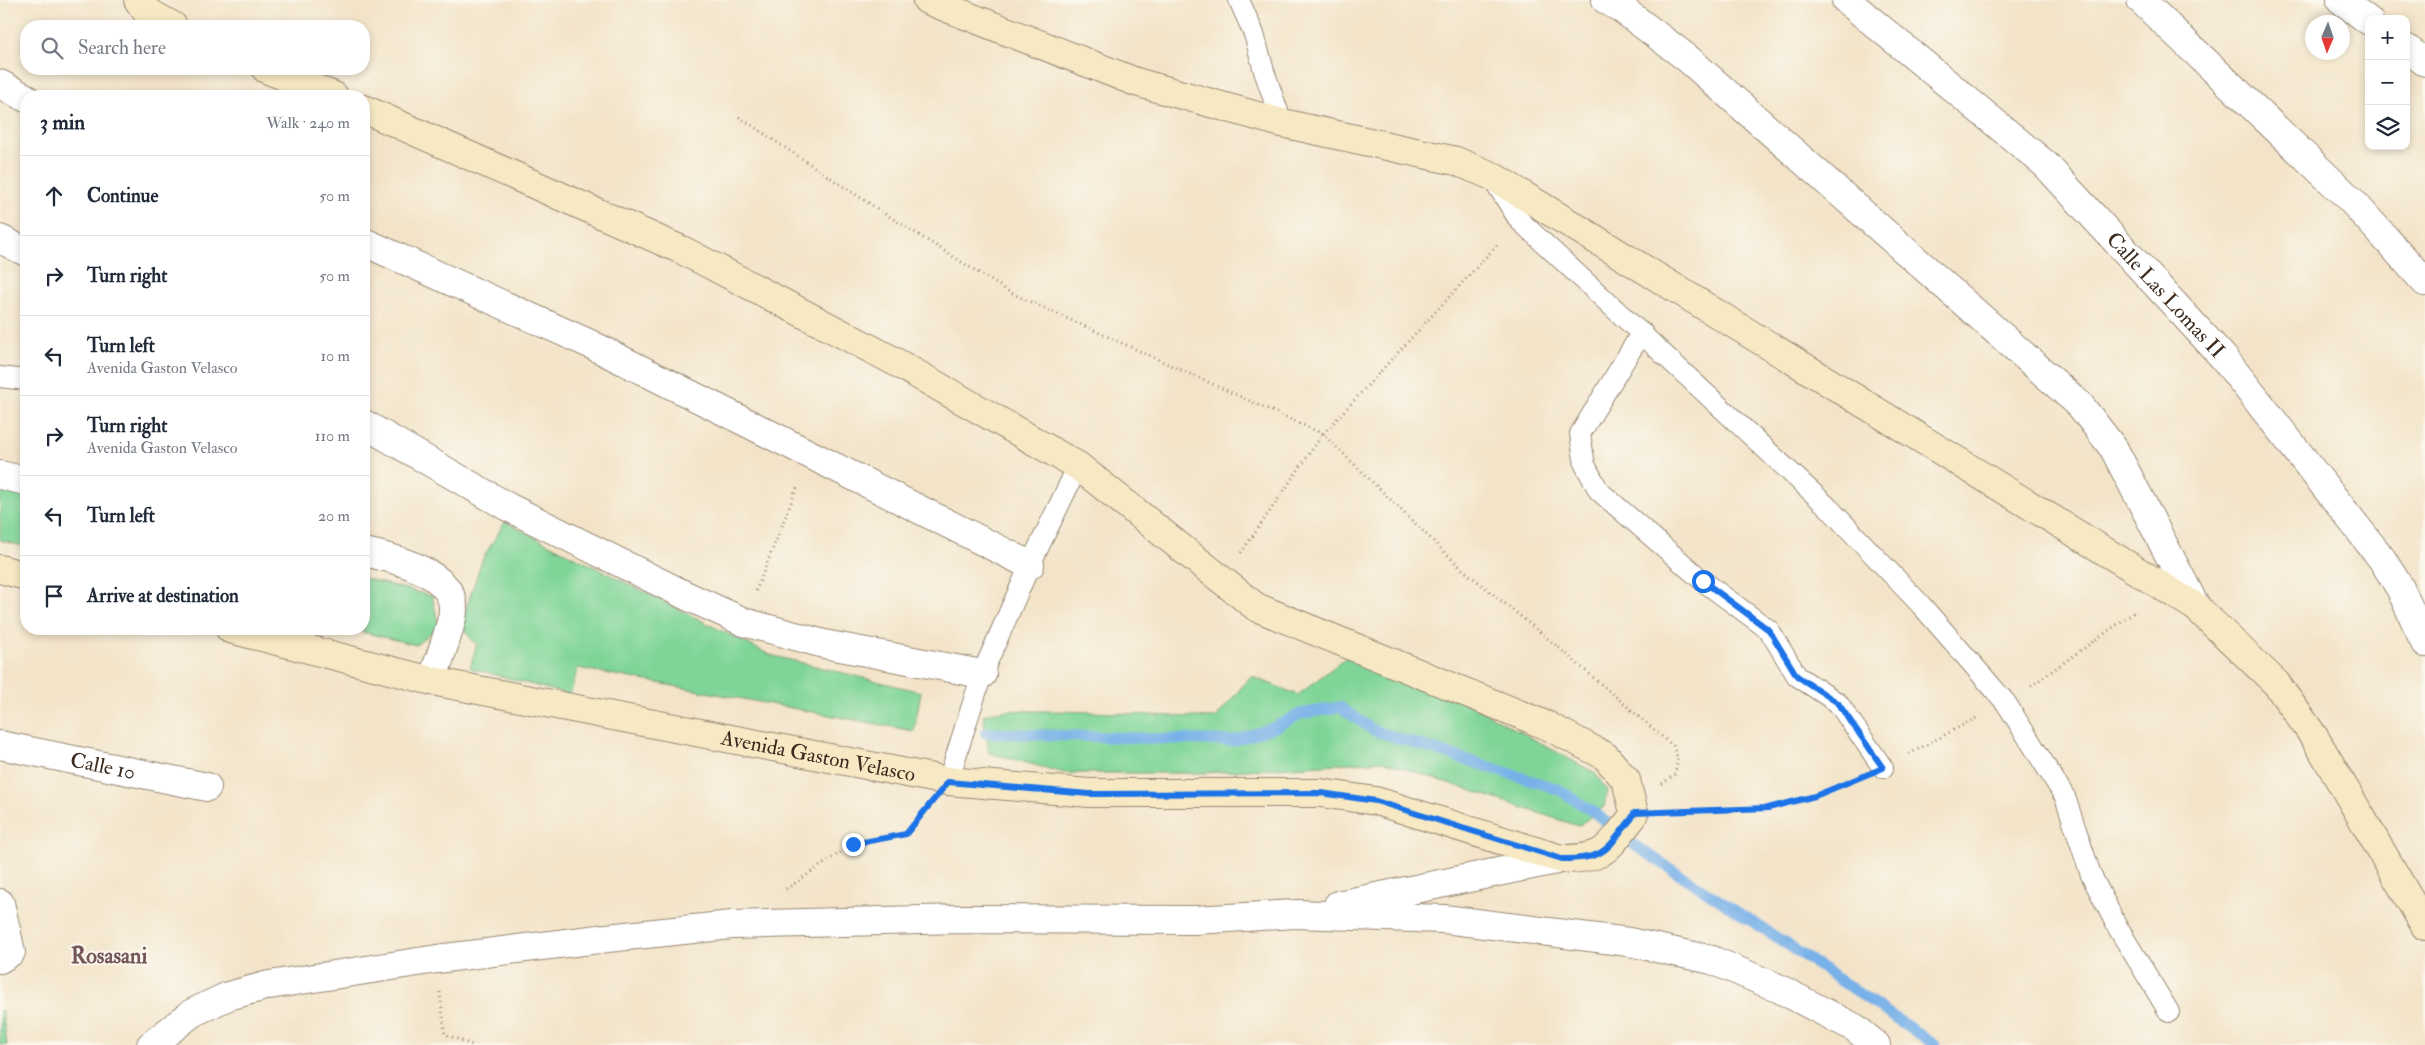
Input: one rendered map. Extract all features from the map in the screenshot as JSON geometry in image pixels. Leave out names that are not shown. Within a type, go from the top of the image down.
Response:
[{"type":"street","points":[[138,0],[146,11],[162,20]]},
{"type":"street","points":[[927,0],[1136,82],[1282,123],[1456,161],[1492,176],[2167,589],[2196,607],[2276,683],[2315,738],[2425,926]]},
{"type":"street","points":[[1606,0],[1622,9],[1687,58],[2080,405],[2114,449],[2196,607]]},
{"type":"street","name":"Calle Las Lomas II","points":[[1846,0],[2045,164],[2223,357],[2382,559],[2400,588],[2425,643]]},
{"type":"street","points":[[2141,0],[2351,200],[2425,282]]},
{"type":"street","points":[[2340,0],[2365,18]]},
{"type":"street","points":[[2410,51],[2425,62]]},
{"type":"street","points":[[281,75],[319,90]]},
{"type":"street","points":[[0,84],[20,95]]},
{"type":"street","points":[[370,112],[684,251],[892,360],[1078,466],[1256,607],[1548,726],[1605,756],[1626,780],[1633,812]]},
{"type":"street","points":[[0,238],[20,249]]},
{"type":"street","points":[[370,245],[590,344],[1030,565]]},
{"type":"street","points":[[370,427],[508,507],[687,596],[744,622],[824,644],[982,674]]},
{"type":"street","points":[[0,475],[20,480]]},
{"type":"street","points":[[370,553],[387,557],[422,570],[442,583],[452,594],[453,611],[432,681]]},
{"type":"street","points":[[0,569],[20,574]]},
{"type":"street","name":"Avenida Gaston Velasco","points":[[253,635],[432,681],[948,782],[1089,794],[1321,793],[1376,801],[1562,859],[1582,859],[1597,856],[1606,849],[1633,812]]},
{"type":"street","name":"Calle 10","points":[[0,745],[207,787]]},
{"type":"street","points":[[1295,914],[1562,859]]},
{"type":"street","points":[[0,903],[11,952],[0,959]]},
{"type":"street","points":[[151,1045],[192,1013],[228,996],[269,985],[437,959],[732,925],[960,919],[1194,920],[1295,914],[1444,920],[1629,942],[1712,960],[1778,988],[1855,1028],[1876,1045]]},
{"type":"lane","points":[[1239,0],[1254,34],[1264,71],[1282,123]]},
{"type":"lane","points":[[1492,176],[1519,220],[1642,332],[1829,508],[1921,605],[2006,703],[2065,797],[2091,875],[2118,928],[2169,1012]]},
{"type":"lane","points":[[1642,332],[1580,434],[1585,465],[1599,491],[1703,581],[1769,630],[1797,676],[1838,703],[1883,768]]},
{"type":"lane","points":[[0,377],[20,379]]},
{"type":"lane","points":[[948,782],[982,674],[1030,565],[1078,466]]},
{"type":"path","points":[[739,118],[1011,293],[1323,434],[1461,568],[1558,647],[1673,746],[1678,759],[1675,774],[1633,812]]},
{"type":"path","points":[[1222,581],[1323,434],[1519,220]]},
{"type":"path","points":[[744,622],[810,453]]},
{"type":"path","points":[[1633,812],[1768,808],[1815,796],[1883,768],[2006,703],[2167,589]]},
{"type":"path","points":[[780,893],[853,844],[906,834],[948,782]]},
{"type":"path","points":[[437,959],[445,1034],[472,1045]]},
{"type":"green space","points":[[0,481],[20,486],[20,545],[0,540]]},
{"type":"green space","points":[[505,522],[770,655],[921,692],[914,731],[578,668],[570,695],[470,668],[477,643],[473,642],[461,624],[482,560]]},
{"type":"green space","points":[[370,580],[432,596],[439,626],[416,645],[370,634]]},
{"type":"green space","points":[[1362,645],[1595,773],[1607,790],[1604,807],[1578,826],[1382,761],[1203,773],[1065,773],[989,753],[983,715],[1013,710],[1216,718],[1251,676],[1298,695]]},
{"type":"green space","points":[[2,1010],[7,1045],[0,1045],[0,1011]]},
{"type":"waterway","points":[[986,733],[1233,741],[1275,727],[1300,714],[1340,707],[1373,730],[1558,789],[1595,813],[1631,843],[1773,935],[1935,1045]]},
{"type":"district","name":"Rosasani","points":[[109,956]]},
{"type":"route","points":[[853,844],[906,834],[948,782],[1089,794],[1321,793],[1376,801],[1562,859],[1582,859],[1597,856],[1606,849],[1634,813],[1768,808],[1815,796],[1883,768],[1838,703],[1797,676],[1769,630],[1703,581]]}]
